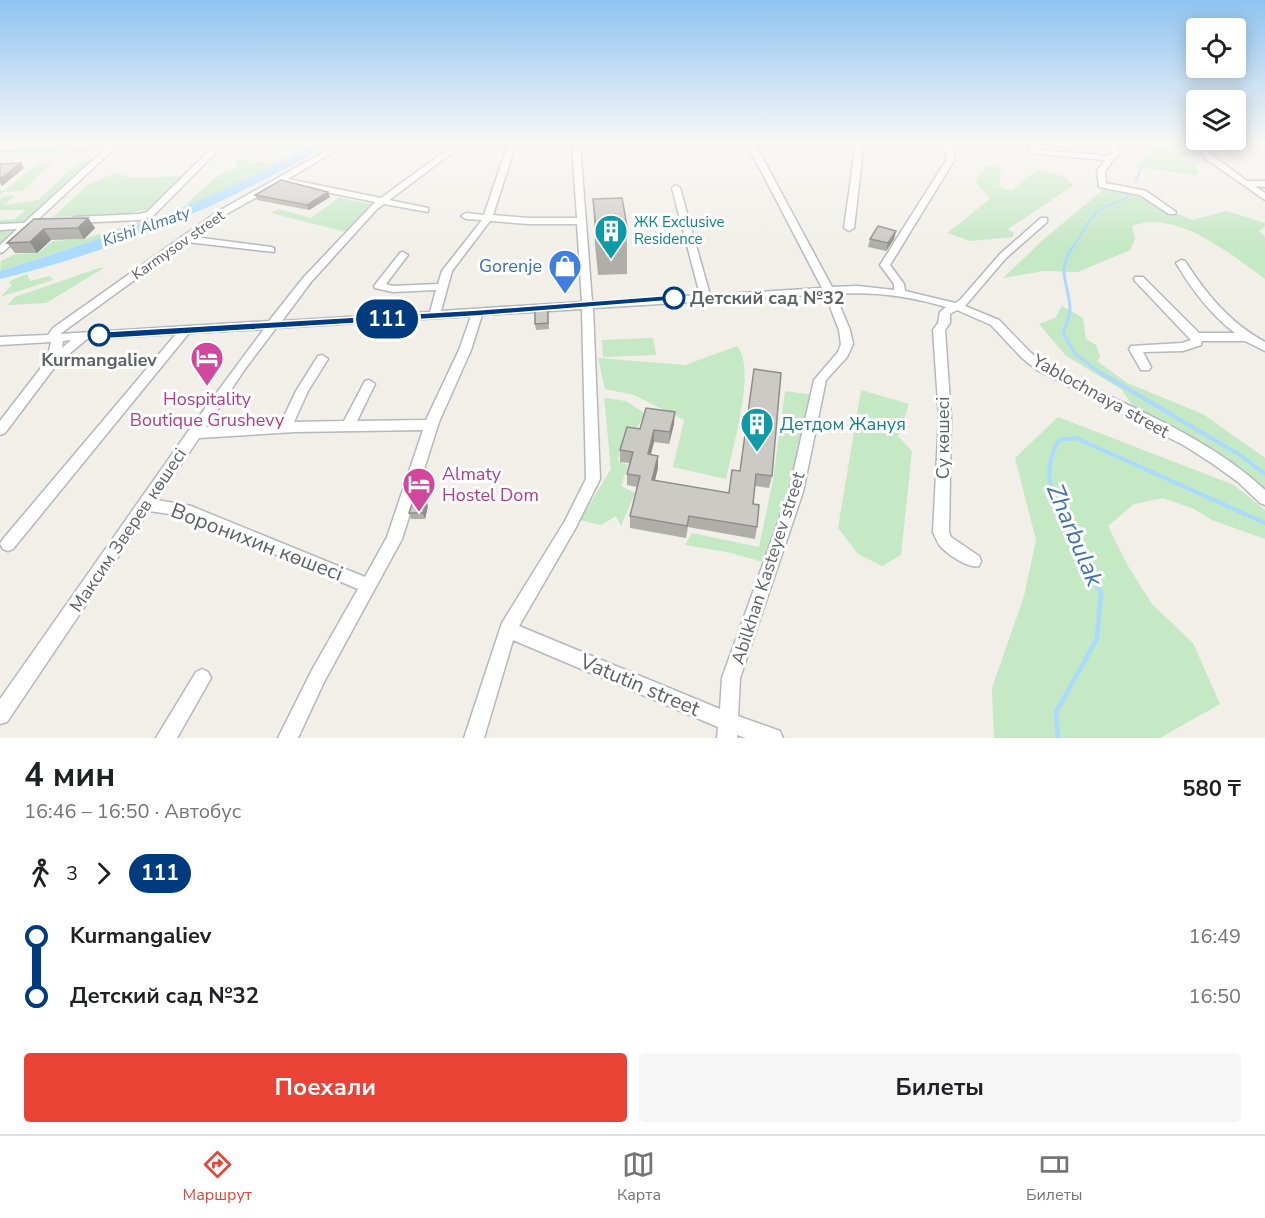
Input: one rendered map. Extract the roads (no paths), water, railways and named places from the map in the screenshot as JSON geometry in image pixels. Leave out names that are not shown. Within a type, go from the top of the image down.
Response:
[{"type":"street","points":[[0,250],[78,178]]},
{"type":"street","points":[[69,220],[146,216],[186,178]]},
{"type":"street","name":"Karmysov street","points":[[55,338],[57,330],[220,214],[285,178]]},
{"type":"street","name":"Максим Зверев көшесі","points":[[0,715],[194,433],[271,326],[307,280],[380,202],[412,178]]},
{"type":"street","points":[[434,316],[441,287],[450,266],[487,219],[501,178]]},
{"type":"street","points":[[474,738],[508,629],[570,525],[593,479],[587,304],[578,178]]},
{"type":"street","name":"Abilkhan Kasteyev street","points":[[728,730],[730,678],[796,492],[820,380],[825,370],[843,355],[847,342],[842,319],[769,178]]},
{"type":"street","points":[[849,228],[856,178]]},
{"type":"street","points":[[900,294],[899,284],[885,266],[939,178]]},
{"type":"street","points":[[1102,178],[1102,185],[1143,193],[1172,212]]},
{"type":"street","points":[[1240,178],[1265,197]]},
{"type":"street","points":[[282,180],[424,210]]},
{"type":"street","points":[[1246,183],[1265,184]]},
{"type":"street","points":[[676,188],[705,296]]},
{"type":"street","points":[[466,216],[487,219],[581,221]]},
{"type":"street","points":[[955,307],[964,302],[1003,256],[1044,220]]},
{"type":"street","points":[[0,227],[48,221]]},
{"type":"street","points":[[186,239],[271,250]]},
{"type":"street","points":[[403,255],[379,286],[393,289],[441,287]]},
{"type":"street","points":[[1181,263],[1197,291],[1213,309],[1265,347]]},
{"type":"street","points":[[1139,279],[1196,337],[1197,342],[1192,345],[1136,349],[1145,367]]},
{"type":"street","name":"Yablochnaya street","points":[[0,341],[434,316],[705,296],[858,289],[900,294],[955,307],[989,320],[1039,366],[1229,468],[1265,499]]},
{"type":"street","name":"Су көшесі","points":[[955,307],[945,312],[944,323],[939,330],[945,417],[940,532],[945,541],[973,561]]},
{"type":"street","points":[[288,738],[367,585],[385,560],[431,425],[465,350],[477,313]]},
{"type":"street","points":[[8,544],[185,331]]},
{"type":"street","points":[[0,430],[53,361],[84,336]]},
{"type":"street","points":[[1196,337],[1247,336]]},
{"type":"street","points":[[53,361],[55,338]]},
{"type":"street","points":[[285,428],[302,391],[322,359]]},
{"type":"street","points":[[348,426],[369,384]]},
{"type":"street","points":[[194,433],[285,428],[431,425]]},
{"type":"street","name":"Воронихин көшесі","points":[[145,504],[186,510],[367,585]]},
{"type":"street","name":"Vatutin street","points":[[508,629],[728,730],[773,738]]},
{"type":"street","points":[[166,738],[202,678]]},
{"type":"waterway","name":"Kіshі Almaty","points":[[0,275],[164,221],[259,178]]},
{"type":"waterway","name":"Zharbulak","points":[[1073,247],[1097,212],[1125,199],[1128,193]]},
{"type":"waterway","name":"Zharbulak","points":[[1074,245],[1065,263],[1064,278],[1070,310],[1063,333],[1075,354],[1103,375]]},
{"type":"waterway","name":"Zharbulak","points":[[1101,373],[1240,455],[1265,474]]},
{"type":"waterway","name":"Zharbulak","points":[[1074,536],[1052,489],[1050,466],[1059,440],[1076,438],[1265,523]]},
{"type":"waterway","name":"Zharbulak","points":[[1058,738],[1056,712],[1097,639],[1101,593],[1073,535]]},
{"type":"place","name":"ЖК Exclusive Residence","points":[[611,260]]},
{"type":"place","name":"Gorenje","points":[[565,295]]},
{"type":"place","name":"Детский сад №32","points":[[674,298]]},
{"type":"place","name":"Kurmangaliev","points":[[99,335]]},
{"type":"place","name":"Hospitality Boutique Grushevy","points":[[207,387]]},
{"type":"place","name":"Детдом Жануя","points":[[757,453]]},
{"type":"place","name":"Almaty Hostel Dom","points":[[419,513]]}]
